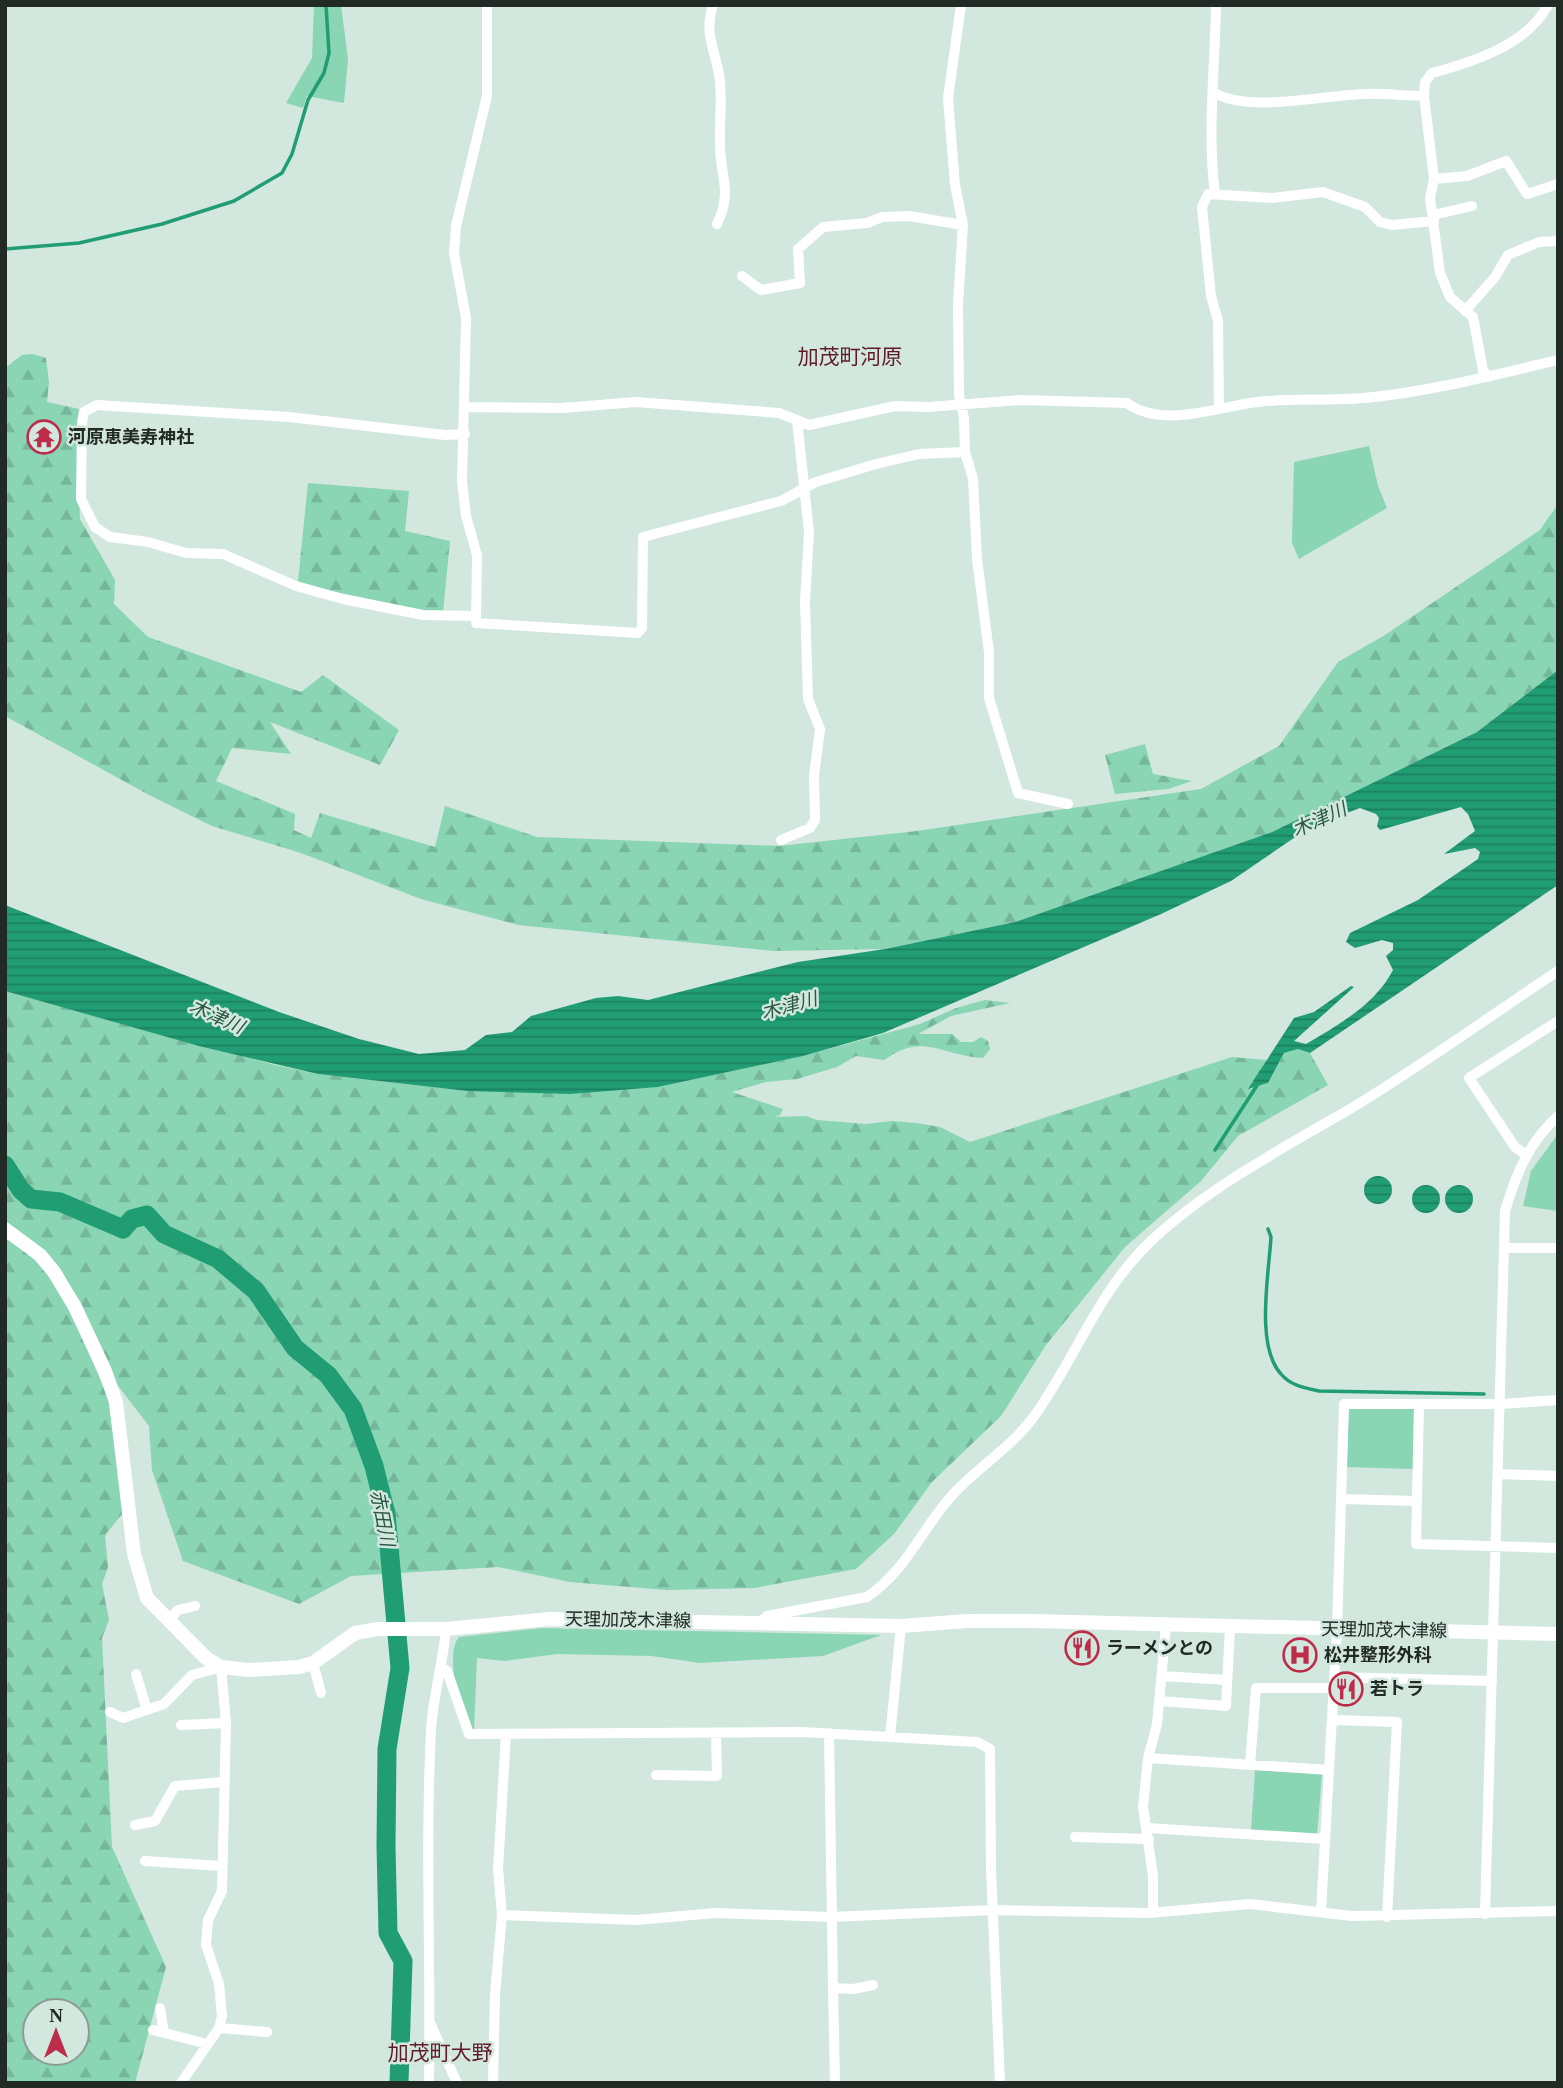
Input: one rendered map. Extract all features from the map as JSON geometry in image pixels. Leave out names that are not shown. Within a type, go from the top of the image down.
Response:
[{"type":"main road","points":[[5,1229],[40,1255],[54,1272],[75,1307],[105,1371],[116,1402],[134,1555],[147,1598],[206,1658],[221,1667]]},
{"type":"main road","name":"天理加茂木津線","points":[[221,1667],[249,1670],[285,1669],[313,1663],[342,1639],[378,1629],[446,1629],[550,1619],[901,1626],[980,1621],[1558,1634]]},
{"type":"street","points":[[487,5],[486,96],[455,239],[456,272],[466,318],[466,407],[462,481],[466,516],[477,555],[476,624],[638,633],[642,628],[643,537],[781,501],[806,488],[876,464],[919,454],[965,452]]},
{"type":"street","points":[[713,5],[708,34],[719,74],[720,160],[726,182],[722,214],[717,225]]},
{"type":"street","points":[[961,5],[948,98],[955,185],[963,225],[958,304],[960,404],[964,418],[965,452],[974,479],[977,559],[989,652],[989,698],[1018,793],[1068,804]]},
{"type":"street","points":[[1215,194],[1211,125],[1215,93],[1216,5]]},
{"type":"street","points":[[1489,377],[1483,370],[1473,317],[1443,287],[1430,192],[1434,179],[1424,96],[1425,82],[1432,73],[1467,65],[1489,54],[1539,22],[1548,5]]},
{"type":"street","points":[[1215,93],[1227,101],[1309,101],[1366,94],[1424,96]]},
{"type":"street","points":[[1434,179],[1467,176],[1506,161],[1512,165],[1527,194],[1558,184]]},
{"type":"street","points":[[1219,409],[1218,321],[1211,296],[1202,207],[1208,194],[1272,198],[1324,192],[1365,207],[1380,222],[1392,225],[1433,218],[1472,206]]},
{"type":"street","points":[[742,276],[761,290],[800,283],[798,249],[823,227],[867,223],[882,217],[909,216],[963,225]]},
{"type":"street","points":[[1465,311],[1495,277],[1508,255],[1539,242],[1558,241]]},
{"type":"street","points":[[466,407],[587,407],[636,402],[779,413],[809,425],[895,406],[1021,400],[1127,403],[1141,413],[1202,413],[1297,399],[1364,398],[1489,377],[1558,360]]},
{"type":"street","points":[[465,434],[445,435],[289,417],[97,405],[84,412],[82,422],[81,499],[95,527],[110,537],[148,542],[186,554],[223,554],[296,586],[343,598],[423,615],[475,616]]},
{"type":"street","points":[[781,840],[810,828],[816,820],[814,776],[820,729],[808,699],[806,488],[797,420]]},
{"type":"street","points":[[760,1622],[767,1616],[857,1599],[879,1589],[904,1563],[948,1500],[1016,1439],[1035,1415],[1106,1293],[1151,1241],[1261,1161],[1357,1104],[1558,971]]},
{"type":"street","points":[[1526,1155],[1515,1147],[1469,1078],[1558,1021]]},
{"type":"street","points":[[1485,1914],[1505,1211],[1526,1155],[1545,1128],[1558,1116]]},
{"type":"street","points":[[1505,1248],[1558,1248]]},
{"type":"street","points":[[1321,1911],[1337,1630],[1344,1404],[1501,1404],[1558,1400]]},
{"type":"street","points":[[1419,1404],[1416,1544],[1558,1548]]},
{"type":"street","points":[[1498,1474],[1558,1476]]},
{"type":"street","points":[[1341,1499],[1417,1501]]},
{"type":"street","points":[[168,1621],[178,1610],[195,1606]]},
{"type":"street","points":[[890,1737],[901,1626]]},
{"type":"street","points":[[1153,1913],[1148,1833],[1143,1808],[1148,1758],[1160,1701],[1167,1626]]},
{"type":"street","points":[[1160,1701],[1226,1706],[1230,1627]]},
{"type":"street","points":[[429,2083],[428,1874],[431,1726],[443,1668],[446,1629]]},
{"type":"street","points":[[313,1663],[321,1693]]},
{"type":"street","points":[[110,1712],[123,1718],[164,1704],[192,1675],[221,1667],[226,1723],[222,1891],[208,1920],[206,1945],[219,1984],[222,2016],[219,2028],[181,2083]]},
{"type":"street","points":[[443,1668],[447,1671],[470,1734],[830,1733],[977,1742],[990,1749],[1000,2083]]},
{"type":"street","points":[[136,1674],[147,1710]]},
{"type":"street","points":[[1162,1676],[1227,1681]]},
{"type":"street","points":[[1250,1765],[1256,1688],[1334,1683],[1492,1681]]},
{"type":"street","points":[[1332,1720],[1397,1721],[1387,1917]]},
{"type":"street","points":[[181,1726],[226,1723]]},
{"type":"street","points":[[656,1776],[717,1776],[716,1733]]},
{"type":"street","points":[[830,1733],[835,2083]]},
{"type":"street","points":[[493,2083],[495,1994],[502,1915],[498,1869],[506,1734]]},
{"type":"street","points":[[1148,1758],[1329,1770]]},
{"type":"street","points":[[135,1825],[155,1821],[175,1786],[223,1782]]},
{"type":"street","points":[[1075,1837],[1148,1833],[1325,1839]]},
{"type":"street","points":[[145,1861],[221,1866]]},
{"type":"street","points":[[502,1915],[636,1920],[715,1913],[831,1917],[993,1910],[1153,1913],[1250,1904],[1336,1915],[1387,1917],[1558,1911]]},
{"type":"street","points":[[833,1988],[853,1989],[873,1985]]},
{"type":"street","points":[[160,2008],[158,2031],[207,2044]]},
{"type":"street","points":[[430,2022],[457,2083]]},
{"type":"street","points":[[219,2028],[267,2032]]},
{"type":"green space","points":[[314,5],[341,5],[348,59],[344,103],[307,96],[303,108],[286,103],[312,58]]},
{"type":"green space","points":[[33,354],[46,358],[49,382],[47,402],[79,409],[77,452],[80,519],[115,580],[114,604],[148,637],[301,692],[323,675],[399,730],[380,765],[270,722],[291,754],[232,748],[216,781],[295,814],[294,830],[311,838],[320,813],[435,847],[445,806],[537,837],[779,846],[917,831],[1201,789],[1279,746],[1338,662],[1385,635],[1540,530],[1558,504],[1558,670],[1477,732],[1272,832],[1015,922],[885,949],[774,951],[518,925],[421,899],[301,853],[212,826],[151,796],[5,716],[5,368],[22,355]]},
{"type":"green space","points":[[1369,446],[1378,486],[1387,508],[1299,559],[1292,543],[1294,462]]},
{"type":"green space","points":[[308,483],[409,491],[405,531],[450,541],[443,611],[423,611],[312,587],[298,581]]},
{"type":"green space","points":[[1145,744],[1153,774],[1192,781],[1168,789],[1115,794],[1105,755]]},
{"type":"green space","points":[[5,991],[275,1065],[318,1074],[467,1091],[658,1087],[803,1056],[920,1024],[956,1008],[985,1000],[1010,1003],[951,1016],[918,1034],[952,1034],[961,1042],[973,1042],[981,1037],[988,1041],[990,1049],[983,1058],[932,1047],[910,1047],[884,1060],[856,1056],[837,1067],[797,1079],[766,1082],[732,1092],[783,1109],[780,1115],[774,1117],[806,1116],[817,1120],[866,1124],[892,1121],[916,1123],[940,1127],[970,1142],[1232,1057],[1267,1060],[1250,1089],[1268,1083],[1284,1053],[1298,1049],[1310,1053],[1328,1085],[1238,1136],[1201,1181],[1125,1247],[1046,1345],[1001,1416],[932,1482],[894,1534],[856,1569],[754,1588],[666,1590],[570,1582],[498,1567],[351,1576],[299,1604],[183,1561],[152,1470],[149,1426],[109,1374],[81,1303],[58,1267],[5,1223]]},
{"type":"green space","points":[[1558,1134],[1558,1211],[1523,1206],[1531,1171]]},
{"type":"green space","points":[[5,1238],[26,1252],[57,1281],[108,1397],[124,1512],[105,1535],[108,1567],[102,1584],[109,1620],[102,1638],[112,1847],[166,1967],[135,2083],[5,2083]]},
{"type":"green space","points":[[1349,1408],[1414,1408],[1413,1469],[1346,1467]]},
{"type":"green space","points":[[543,1628],[881,1635],[823,1656],[700,1663],[652,1656],[557,1654],[505,1661],[477,1658],[474,1731],[459,1699],[453,1670],[455,1645],[459,1637]]},
{"type":"green space","points":[[1255,1770],[1322,1774],[1317,1836],[1251,1831]]},
{"type":"water","name":"木津川","points":[[1558,670],[1558,885],[1310,1053],[1298,1049],[1284,1053],[1268,1083],[1248,1089],[1294,1018],[1314,1012],[1351,986],[1354,987],[1294,1041],[1306,1044],[1366,1004],[1393,970],[1386,956],[1393,950],[1393,943],[1382,940],[1355,948],[1346,942],[1350,933],[1418,900],[1478,859],[1480,852],[1475,848],[1444,854],[1475,831],[1468,814],[1461,807],[1380,830],[1376,814],[1360,808],[1310,827],[1231,881],[1161,914],[883,1033],[803,1056],[658,1087],[570,1094],[467,1091],[318,1074],[199,1046],[5,991],[5,905],[279,1012],[359,1039],[419,1054],[465,1050],[486,1035],[512,1032],[531,1016],[596,998],[618,996],[648,1000],[798,962],[885,949],[1015,922],[1272,832],[1477,732]]},
{"type":"water","points":[[1378,1176],[1388,1180],[1392,1190],[1388,1200],[1378,1204],[1368,1200],[1364,1190],[1368,1180]]},
{"type":"water","points":[[1426,1185],[1436,1189],[1440,1199],[1436,1209],[1426,1213],[1416,1209],[1412,1199],[1416,1189]]},
{"type":"water","points":[[1459,1185],[1469,1189],[1473,1199],[1469,1209],[1459,1213],[1449,1209],[1445,1199],[1449,1189]]},
{"type":"waterway","points":[[5,249],[79,243],[162,224],[234,201],[282,173],[292,154],[308,100],[324,73],[329,53],[326,5]]},
{"type":"waterway","points":[[1215,1150],[1258,1084]]},
{"type":"waterway","name":"赤田川","points":[[5,1165],[21,1190],[31,1199],[60,1202],[123,1229],[132,1219],[147,1215],[164,1234],[218,1259],[256,1291],[295,1348],[328,1375],[353,1409],[374,1466],[386,1514],[400,1668],[387,1749],[386,1846],[388,1933],[403,1961],[399,2083]]},
{"type":"waterway","points":[[1268,1229],[1271,1237],[1266,1289],[1268,1346],[1273,1362],[1285,1378],[1298,1386],[1319,1391],[1484,1394]]},
{"type":"place","name":"河原恵美寿神社","points":[[44,437]]},
{"type":"place","name":"ラーメンとの","points":[[1082,1648]]},
{"type":"place","name":"松井整形外科","points":[[1300,1655]]},
{"type":"place","name":"若トラ","points":[[1346,1689]]},
{"type":"district","name":"加茂町河原","points":[[850,357]]},
{"type":"district","name":"加茂町大野","points":[[440,2053]]}]
